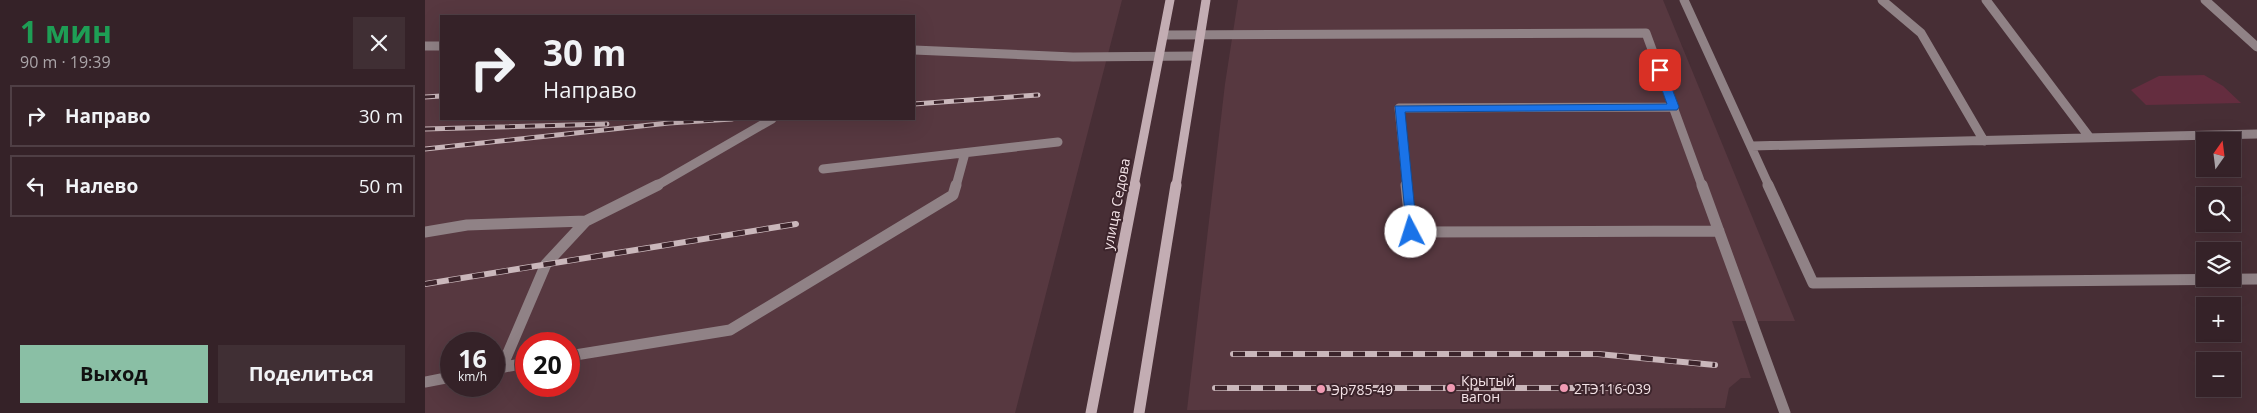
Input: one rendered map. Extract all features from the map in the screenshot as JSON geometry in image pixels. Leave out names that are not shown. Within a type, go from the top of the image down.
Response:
[{"type":"main road","name":"улица Седова","points":[[1091,413],[1170,0]]},
{"type":"main road","points":[[1139,413],[1206,0]]},
{"type":"lane","points":[[1684,0],[1813,282],[2257,279]]},
{"type":"lane","points":[[1882,0],[1921,33],[1984,141]]},
{"type":"lane","points":[[1986,0],[2090,138]]},
{"type":"lane","points":[[2205,0],[2257,47]]},
{"type":"lane","points":[[1163,35],[1646,33],[1785,413]]},
{"type":"lane","points":[[425,46],[440,46]]},
{"type":"lane","points":[[915,50],[1073,57],[1197,56]]},
{"type":"lane","points":[[1673,107],[1399,108],[1411,232],[1719,231]]},
{"type":"lane","points":[[505,353],[546,264],[586,222],[658,185],[770,120]]},
{"type":"lane","points":[[1752,146],[2257,134]]},
{"type":"lane","points":[[823,169],[1058,142]]},
{"type":"lane","points":[[580,354],[730,330],[953,195],[965,153]]},
{"type":"lane","points":[[425,232],[467,225],[586,222]]},
{"type":"lane","points":[[425,382],[440,379]]},
{"type":"shaded area","points":[[425,0],[1122,0],[1015,413],[425,413]]},
{"type":"shaded area","points":[[1238,0],[1663,0],[1795,321],[1732,321],[1751,378],[1741,378],[1729,388],[1725,408],[1187,410],[1225,84]]},
{"type":"shaded area","points":[[2204,75],[2223,86],[2241,103],[2146,105],[2131,90],[2159,76]]},
{"type":"railway","points":[[915,104],[1038,95]]},
{"type":"railway","points":[[425,97],[440,96]]},
{"type":"railway","points":[[425,149],[669,123],[716,120]]},
{"type":"railway","points":[[425,129],[607,124]]},
{"type":"railway","points":[[425,284],[796,224]]},
{"type":"railway","points":[[1233,354],[1598,354],[1715,365]]},
{"type":"railway","points":[[1215,388],[1628,388]]},
{"type":"place","name":"Крытый вагон","points":[[1451,388]]},
{"type":"place","name":"2ТЭ116-039","points":[[1564,388]]},
{"type":"place","name":"Эр785-49","points":[[1321,389]]},
{"type":"route","points":[[1411,232],[1399,108],[1673,107],[1660,70]]}]
